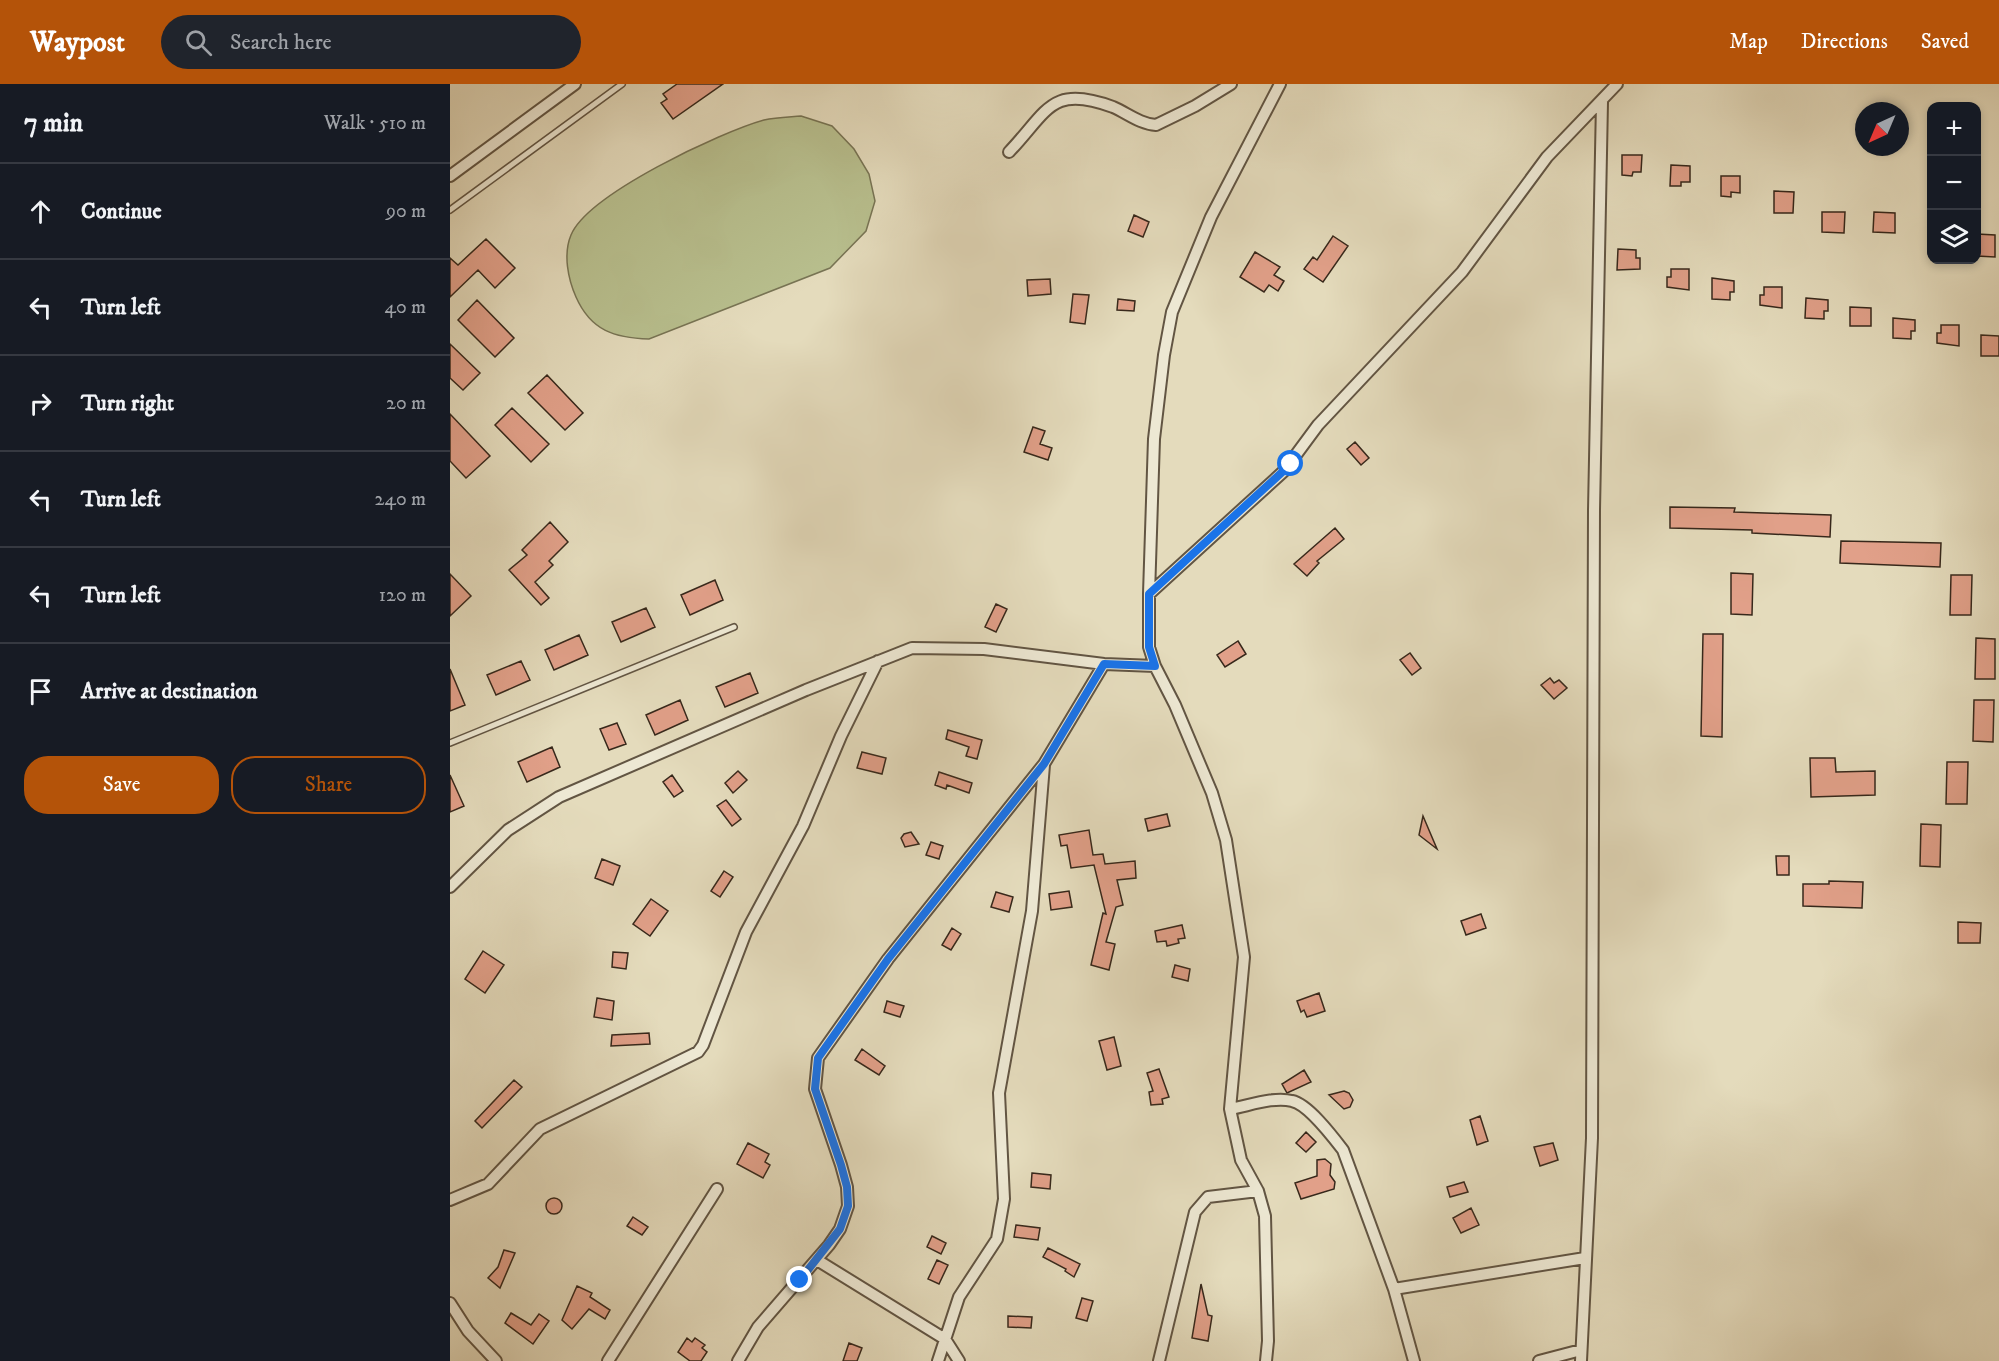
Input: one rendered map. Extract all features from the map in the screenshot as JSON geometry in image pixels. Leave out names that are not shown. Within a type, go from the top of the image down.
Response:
[{"type":"street","points":[[450,176],[575,84]]},
{"type":"street","points":[[1009,152],[1051,104],[1072,93],[1085,94],[1138,120],[1156,125],[1195,106],[1231,84]]},
{"type":"street","points":[[1266,1361],[1269,1341],[1265,1216],[1258,1191],[1241,1160],[1230,1109],[1244,957],[1226,840],[1212,794],[1176,705],[1155,666],[1149,647],[1149,594],[1155,439],[1165,345],[1172,312],[1211,217],[1280,84]]},
{"type":"street","points":[[1149,594],[1284,471],[1318,425],[1462,272],[1547,157],[1617,84]]},
{"type":"street","points":[[1539,1361],[1581,1355],[1592,1138],[1594,522],[1602,102]]},
{"type":"street","points":[[450,887],[508,830],[559,797],[912,648],[984,649],[1104,664],[1155,666]]},
{"type":"street","points":[[450,1200],[488,1184],[540,1129],[698,1052],[703,1045],[746,932],[803,826],[841,736],[878,662]]},
{"type":"street","points":[[738,1361],[758,1327],[817,1260],[840,1229],[848,1206],[847,1187],[841,1165],[815,1089],[818,1058],[888,959],[1044,764],[1104,664]]},
{"type":"street","points":[[938,1361],[959,1297],[997,1239],[1004,1199],[999,1093],[1032,911],[1044,764]]},
{"type":"street","points":[[1230,1109],[1290,1100],[1297,1102],[1329,1131],[1351,1165],[1394,1289],[1414,1361]]},
{"type":"street","points":[[608,1361],[717,1190]]},
{"type":"street","points":[[1160,1361],[1195,1212],[1208,1197],[1258,1191]]},
{"type":"street","points":[[1394,1289],[1585,1258]]},
{"type":"street","points":[[817,1260],[945,1340],[959,1361]]},
{"type":"street","points":[[450,1303],[468,1331],[496,1361]]},
{"type":"lane","points":[[450,210],[622,84]]},
{"type":"lane","points":[[450,743],[734,627]]},
{"type":"green space","points":[[801,116],[832,126],[854,149],[869,174],[875,201],[866,231],[830,268],[649,339],[615,334],[605,330],[589,318],[573,290],[567,258],[571,235],[582,219],[602,201],[628,184],[718,137],[764,120]]},
{"type":"building","points":[[677,84],[723,84],[673,119],[661,103],[667,99],[663,94]]},
{"type":"building","points":[[1622,155],[1642,155],[1641,172],[1633,172],[1632,176],[1622,175]]},
{"type":"building","points":[[1671,165],[1690,166],[1690,182],[1681,182],[1681,186],[1670,186]]},
{"type":"building","points":[[1721,176],[1740,176],[1740,193],[1731,192],[1731,197],[1721,196]]},
{"type":"building","points":[[1774,191],[1794,192],[1793,213],[1774,213]]},
{"type":"building","points":[[1822,212],[1845,212],[1844,233],[1822,232]]},
{"type":"building","points":[[1874,212],[1895,213],[1895,233],[1873,232]]},
{"type":"building","points":[[1134,215],[1149,222],[1143,237],[1128,231]]},
{"type":"building","points":[[1981,234],[1995,235],[1995,257],[1981,256]]},
{"type":"building","points":[[1333,236],[1348,246],[1323,282],[1304,269],[1313,257],[1317,260]]},
{"type":"building","points":[[486,239],[515,268],[495,288],[478,270],[450,297],[450,258],[458,265]]},
{"type":"building","points":[[1618,249],[1636,250],[1636,258],[1640,258],[1640,269],[1617,270]]},
{"type":"building","points":[[1255,252],[1280,267],[1274,275],[1284,281],[1278,291],[1269,285],[1264,292],[1240,277]]},
{"type":"building","points":[[1671,269],[1689,269],[1689,290],[1667,287],[1667,277],[1671,277]]},
{"type":"building","points":[[1712,278],[1734,281],[1734,292],[1730,292],[1730,300],[1712,299]]},
{"type":"building","points":[[1050,279],[1051,294],[1028,296],[1027,280]]},
{"type":"building","points":[[1764,287],[1782,287],[1782,308],[1760,305],[1760,295],[1764,295]]},
{"type":"building","points":[[1073,294],[1089,295],[1085,324],[1070,322]]},
{"type":"building","points":[[1806,298],[1828,300],[1828,311],[1824,311],[1824,319],[1805,318]]},
{"type":"building","points":[[1118,299],[1135,301],[1134,311],[1117,310]]},
{"type":"building","points":[[477,300],[514,338],[495,357],[458,320]]},
{"type":"building","points":[[1850,307],[1871,308],[1871,326],[1850,326]]},
{"type":"building","points":[[1893,318],[1915,320],[1915,331],[1911,331],[1911,339],[1893,338]]},
{"type":"building","points":[[1941,325],[1959,325],[1959,346],[1937,343],[1937,333],[1941,333]]},
{"type":"building","points":[[1981,335],[1999,336],[1999,356],[1981,356]]},
{"type":"building","points":[[450,344],[480,373],[463,390],[450,378]]},
{"type":"building","points":[[547,375],[583,413],[565,430],[528,393]]},
{"type":"building","points":[[512,408],[549,444],[531,462],[495,425]]},
{"type":"building","points":[[450,414],[490,456],[466,478],[450,461]]},
{"type":"building","points":[[1033,427],[1045,431],[1040,444],[1052,448],[1048,460],[1024,452]]},
{"type":"building","points":[[1355,442],[1369,458],[1361,465],[1347,449]]},
{"type":"building","points":[[1670,507],[1735,508],[1734,512],[1831,515],[1830,537],[1752,533],[1752,530],[1670,528]]},
{"type":"building","points":[[550,522],[568,542],[549,561],[553,565],[535,582],[549,598],[541,605],[509,570],[527,555],[522,550]]},
{"type":"building","points":[[1335,528],[1344,539],[1317,561],[1319,563],[1307,576],[1294,564]]},
{"type":"building","points":[[1841,541],[1941,543],[1940,567],[1840,563]]},
{"type":"building","points":[[1731,573],[1753,574],[1752,615],[1731,614]]},
{"type":"building","points":[[450,574],[471,596],[450,616]]},
{"type":"building","points":[[1951,575],[1972,575],[1971,615],[1950,615]]},
{"type":"building","points":[[715,580],[723,600],[690,615],[681,595]]},
{"type":"building","points":[[996,604],[1007,609],[996,632],[985,627]]},
{"type":"building","points":[[646,608],[655,627],[621,642],[612,622]]},
{"type":"building","points":[[1703,634],[1723,634],[1722,737],[1701,736]]},
{"type":"building","points":[[579,635],[588,655],[554,670],[545,650]]},
{"type":"building","points":[[1976,638],[1995,639],[1995,679],[1975,679]]},
{"type":"building","points":[[1238,641],[1246,654],[1225,667],[1217,655]]},
{"type":"building","points":[[1410,653],[1421,668],[1412,675],[1400,660]]},
{"type":"building","points":[[521,661],[530,680],[496,695],[487,675]]},
{"type":"building","points":[[450,669],[465,705],[450,711]]},
{"type":"building","points":[[750,673],[758,693],[725,707],[716,687]]},
{"type":"building","points":[[1550,678],[1554,683],[1559,680],[1567,688],[1554,699],[1541,685]]},
{"type":"building","points":[[680,700],[688,720],[655,735],[646,715]]},
{"type":"building","points":[[1974,700],[1994,700],[1993,742],[1973,741]]},
{"type":"building","points":[[617,723],[626,744],[609,750],[600,729]]},
{"type":"building","points":[[948,730],[982,740],[977,759],[966,756],[969,747],[946,739]]},
{"type":"building","points":[[552,747],[560,767],[527,782],[518,762]]},
{"type":"building","points":[[862,752],[886,758],[882,774],[857,768]]},
{"type":"building","points":[[1810,758],[1835,758],[1836,772],[1875,771],[1875,795],[1811,797]]},
{"type":"building","points":[[1947,762],[1968,762],[1967,804],[1946,804]]},
{"type":"building","points":[[738,771],[747,780],[733,793],[725,783]]},
{"type":"building","points":[[939,772],[972,783],[969,793],[947,785],[946,789],[935,785]]},
{"type":"building","points":[[450,775],[464,806],[450,812]]},
{"type":"building","points":[[672,775],[683,791],[674,797],[663,782]]},
{"type":"building","points":[[726,800],[741,819],[732,826],[717,806]]},
{"type":"building","points":[[1167,814],[1170,826],[1148,831],[1145,819]]},
{"type":"building","points":[[1423,816],[1437,849],[1419,835]]},
{"type":"building","points":[[1921,824],[1941,825],[1940,867],[1920,866]]},
{"type":"building","points":[[1089,830],[1093,855],[1103,854],[1105,864],[1135,861],[1136,878],[1117,880],[1123,905],[1116,907],[1106,942],[1115,944],[1109,970],[1091,965],[1103,913],[1106,914],[1094,865],[1071,868],[1067,845],[1061,846],[1059,835]]},
{"type":"building","points":[[911,832],[919,844],[905,847],[901,838],[904,834]]},
{"type":"building","points":[[931,842],[943,846],[939,859],[926,855]]},
{"type":"building","points":[[1776,856],[1789,856],[1789,875],[1777,875]]},
{"type":"building","points":[[602,859],[620,866],[613,885],[595,878]]},
{"type":"building","points":[[724,871],[733,877],[720,897],[711,891]]},
{"type":"building","points":[[1829,881],[1863,882],[1862,908],[1803,906],[1803,884],[1829,884]]},
{"type":"building","points":[[1069,891],[1072,907],[1051,910],[1049,894]]},
{"type":"building","points":[[996,892],[1013,897],[1009,912],[991,907]]},
{"type":"building","points":[[651,899],[668,911],[650,936],[633,924]]},
{"type":"building","points":[[1481,914],[1486,928],[1466,935],[1461,921]]},
{"type":"building","points":[[1958,922],[1981,923],[1980,943],[1958,943]]},
{"type":"building","points":[[1182,925],[1185,938],[1178,939],[1179,943],[1167,946],[1166,941],[1157,942],[1155,931]]},
{"type":"building","points":[[952,928],[961,934],[951,950],[942,945]]},
{"type":"building","points":[[483,951],[504,965],[485,993],[465,979]]},
{"type":"building","points":[[613,952],[628,953],[626,969],[612,967]]},
{"type":"building","points":[[1175,965],[1190,969],[1188,981],[1172,977]]},
{"type":"building","points":[[1319,993],[1325,1011],[1307,1017],[1304,1010],[1301,1012],[1297,1001]]},
{"type":"building","points":[[597,998],[614,1001],[612,1020],[594,1017]]},
{"type":"building","points":[[887,1001],[904,1006],[900,1017],[884,1012]]},
{"type":"building","points":[[649,1033],[650,1044],[611,1046],[612,1035]]},
{"type":"building","points":[[1114,1037],[1121,1066],[1107,1070],[1099,1041]]},
{"type":"building","points":[[862,1049],[885,1066],[879,1075],[855,1060]]},
{"type":"building","points":[[1159,1069],[1169,1097],[1162,1099],[1163,1104],[1151,1105],[1149,1092],[1153,1091],[1147,1073]]},
{"type":"building","points":[[1304,1070],[1311,1082],[1287,1093],[1282,1084]]},
{"type":"building","points":[[514,1080],[522,1087],[482,1128],[475,1121]]},
{"type":"building","points":[[1344,1091],[1349,1093],[1353,1100],[1350,1107],[1344,1109],[1329,1095]]},
{"type":"building","points":[[1480,1116],[1488,1141],[1477,1145],[1470,1120]]},
{"type":"building","points":[[1306,1132],[1316,1142],[1306,1152],[1296,1143]]},
{"type":"building","points":[[748,1143],[769,1154],[765,1162],[770,1165],[763,1178],[737,1164]]},
{"type":"building","points":[[1553,1143],[1558,1160],[1540,1166],[1534,1147]]},
{"type":"building","points":[[1325,1159],[1331,1164],[1330,1175],[1335,1182],[1334,1189],[1301,1199],[1295,1183],[1317,1176],[1317,1160]]},
{"type":"building","points":[[1032,1173],[1051,1175],[1050,1189],[1031,1187]]},
{"type":"building","points":[[1464,1182],[1468,1192],[1450,1197],[1447,1187]]},
{"type":"building","points":[[554,1198],[562,1206],[554,1214],[546,1206]]},
{"type":"building","points":[[1471,1208],[1479,1225],[1461,1233],[1453,1218]]},
{"type":"building","points":[[633,1217],[648,1227],[642,1235],[627,1226]]},
{"type":"building","points":[[1016,1225],[1040,1228],[1038,1240],[1014,1237]]},
{"type":"building","points":[[932,1236],[946,1243],[941,1254],[927,1247]]},
{"type":"building","points":[[1048,1248],[1080,1264],[1074,1277],[1065,1271],[1066,1269],[1043,1257]]},
{"type":"building","points":[[504,1250],[515,1253],[500,1288],[488,1278],[498,1267]]},
{"type":"building","points":[[937,1260],[948,1265],[939,1284],[928,1279]]},
{"type":"building","points":[[1201,1284],[1208,1315],[1212,1316],[1208,1341],[1192,1338]]},
{"type":"building","points":[[577,1286],[592,1293],[590,1297],[610,1310],[605,1319],[589,1309],[572,1329],[562,1320]]},
{"type":"building","points":[[1082,1298],[1093,1301],[1087,1321],[1076,1318]]},
{"type":"building","points":[[511,1313],[531,1325],[539,1314],[549,1321],[533,1344],[505,1323]]},
{"type":"building","points":[[1008,1316],[1032,1317],[1031,1328],[1008,1327]]},
{"type":"building","points":[[687,1338],[692,1342],[695,1338],[705,1345],[702,1348],[707,1352],[701,1361],[690,1361],[678,1352]]},
{"type":"building","points":[[849,1343],[862,1348],[857,1361],[843,1361]]},
{"type":"route","points":[[800,1280],[840,1229],[848,1206],[847,1187],[841,1165],[823,1118],[815,1089],[818,1058],[888,959],[1044,764],[1104,664],[1155,666],[1149,647],[1149,594],[1291,464]]}]
